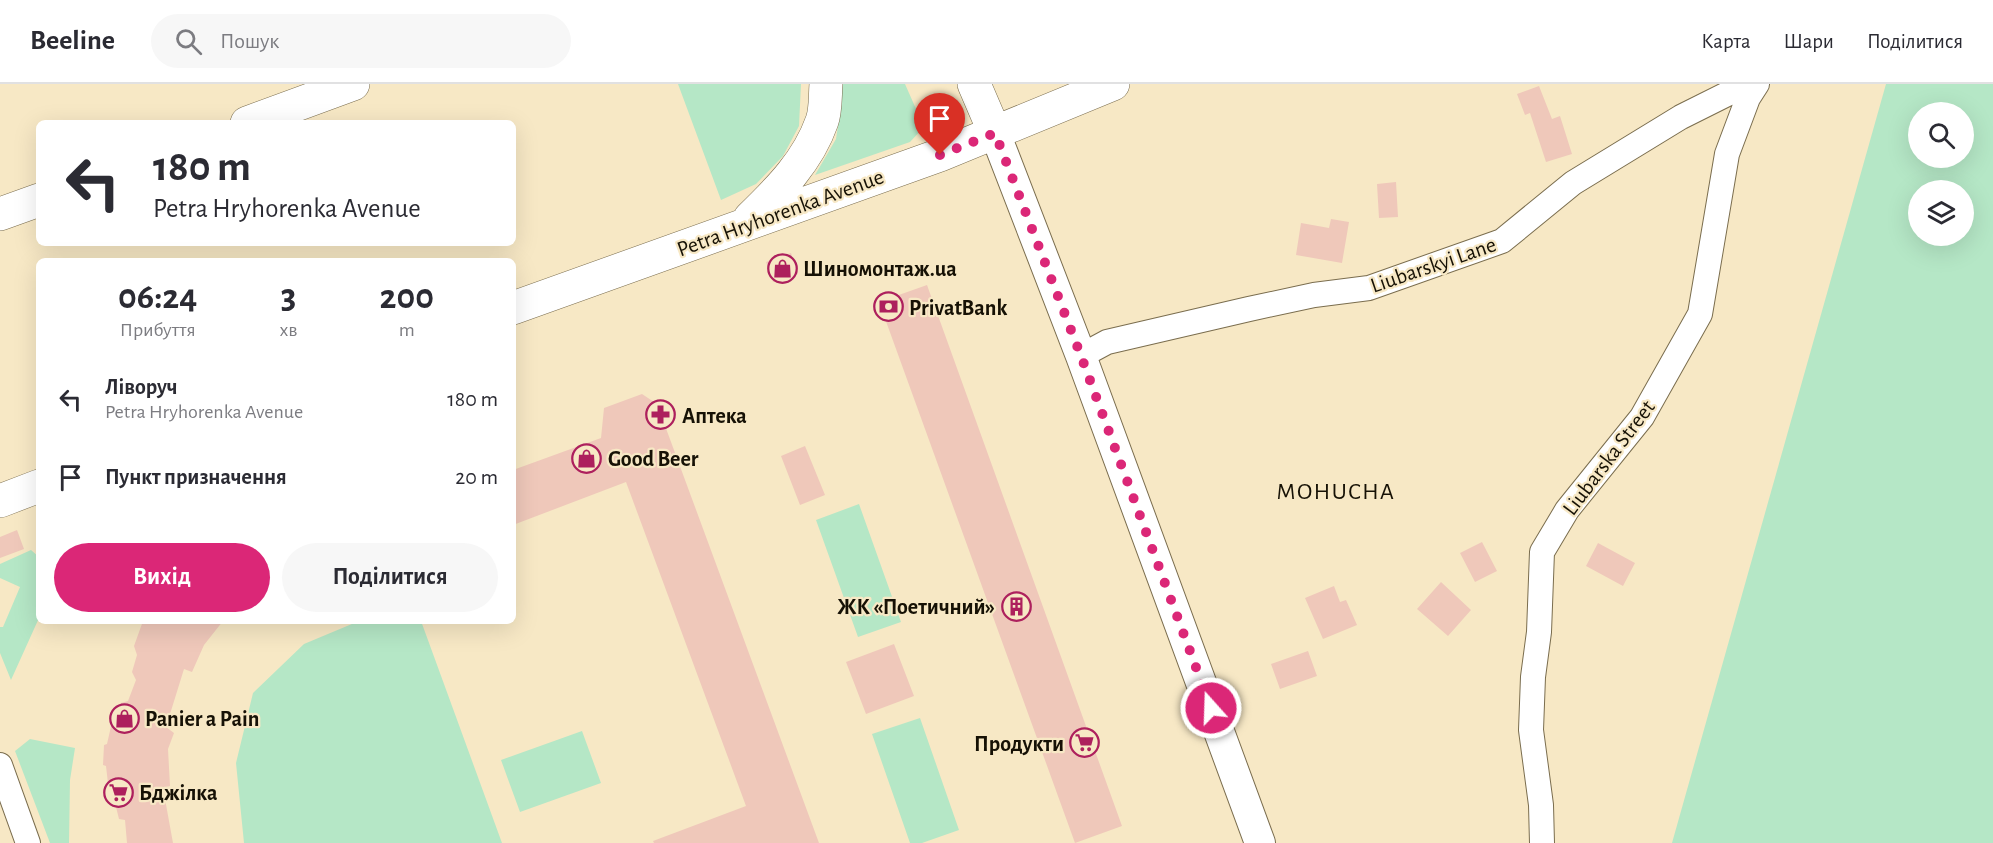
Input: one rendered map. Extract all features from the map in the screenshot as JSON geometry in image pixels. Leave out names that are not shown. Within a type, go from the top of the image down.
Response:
[{"type":"main road","points":[[255,120],[353,84]]},
{"type":"main road","points":[[742,225],[782,187],[805,156],[823,120],[826,84]]},
{"type":"main road","points":[[974,84],[995,133]]},
{"type":"main road","name":"Petra Hryhorenka Avenue","points":[[516,307],[995,133],[1113,84]]},
{"type":"main road","points":[[0,214],[36,201]]},
{"type":"main road","points":[[0,501],[36,487]]},
{"type":"street","name":"Liubarskyi Lane","points":[[1081,356],[1107,342],[1237,311],[1314,295],[1369,288],[1502,241],[1574,183],[1681,117],[1747,84]]},
{"type":"street","name":"Liubarska Street","points":[[1542,843],[1531,730],[1533,677],[1539,632],[1542,552],[1567,510],[1642,417],[1700,314],[1727,154],[1748,98],[1756,84]]},
{"type":"street","points":[[995,133],[1081,356],[1260,843]]},
{"type":"street","points":[[0,765],[28,843]]},
{"type":"green space","points":[[678,84],[801,84],[799,126],[783,156],[756,184],[721,200]]},
{"type":"green space","points":[[840,84],[905,84],[924,127],[910,142],[815,175],[836,139],[841,106]]},
{"type":"green space","points":[[1886,84],[1993,84],[1993,843],[1672,843]]},
{"type":"green space","points":[[859,504],[901,622],[858,637],[816,520]]},
{"type":"green space","points":[[31,550],[36,554],[36,624],[11,680],[0,653],[0,627],[3,627],[20,587],[0,578],[0,564]]},
{"type":"green space","points":[[352,624],[422,624],[502,843],[244,843],[236,763],[253,693],[304,644]]},
{"type":"green space","points":[[920,718],[959,830],[922,843],[910,843],[872,734]]},
{"type":"green space","points":[[582,731],[601,783],[520,812],[501,760]]},
{"type":"green space","points":[[30,739],[75,748],[70,780],[69,843],[50,843],[15,751]]},
{"type":"building","points":[[1539,86],[1552,119],[1560,116],[1572,154],[1546,162],[1530,113],[1525,115],[1517,94]]},
{"type":"building","points":[[1396,182],[1398,217],[1379,218],[1377,184]]},
{"type":"building","points":[[1331,219],[1349,222],[1342,263],[1296,255],[1301,223],[1329,228]]},
{"type":"building","name":"Шиномонтаж.ua","points":[[791,253],[798,274],[773,282],[766,262]]},
{"type":"building","name":"ЖК «Поетичний»","points":[[927,285],[1122,826],[1075,843],[879,302]]},
{"type":"building","points":[[642,394],[657,404],[819,843],[654,843],[653,841],[746,806],[626,482],[516,524],[516,469],[601,438],[604,408]]},
{"type":"building","points":[[805,446],[825,495],[800,505],[781,456]]},
{"type":"building","points":[[17,530],[24,549],[0,558],[0,537]]},
{"type":"building","points":[[1482,542],[1497,571],[1475,582],[1460,553]]},
{"type":"building","points":[[1598,543],[1635,563],[1623,586],[1586,566]]},
{"type":"building","points":[[1441,582],[1471,610],[1448,636],[1417,609]]},
{"type":"building","points":[[1334,586],[1340,602],[1346,600],[1357,625],[1323,639],[1305,598]]},
{"type":"building","points":[[142,624],[221,624],[204,645],[192,672],[184,669],[166,727],[174,733],[168,749],[170,786],[163,788],[173,843],[127,843],[125,820],[119,819],[113,795],[109,792],[106,766],[103,765],[104,745],[107,744],[112,722],[117,718],[121,703],[128,701],[136,680],[132,672],[137,655],[134,646]]},
{"type":"building","points":[[894,644],[914,696],[866,714],[846,662]]},
{"type":"building","points":[[1308,651],[1317,676],[1280,689],[1271,664]]},
{"type":"place","name":"Шиномонтаж.ua","points":[[782,268]]},
{"type":"place","name":"PrivatBank","points":[[888,307]]},
{"type":"place","name":"Аптека","points":[[661,415]]},
{"type":"place","name":"Good Beer","points":[[587,458]]},
{"type":"place","name":"ЖК «Поетичний»","points":[[1016,606]]},
{"type":"place","name":"Panier a Pain","points":[[124,718]]},
{"type":"place","name":"Продукти","points":[[1085,743]]},
{"type":"place","name":"Бджілка","points":[[118,792]]},
{"type":"district","name":"MOHUCHA","points":[[1336,491]]},
{"type":"route","points":[[940,155],[995,133],[1081,356],[1211,708]]}]
